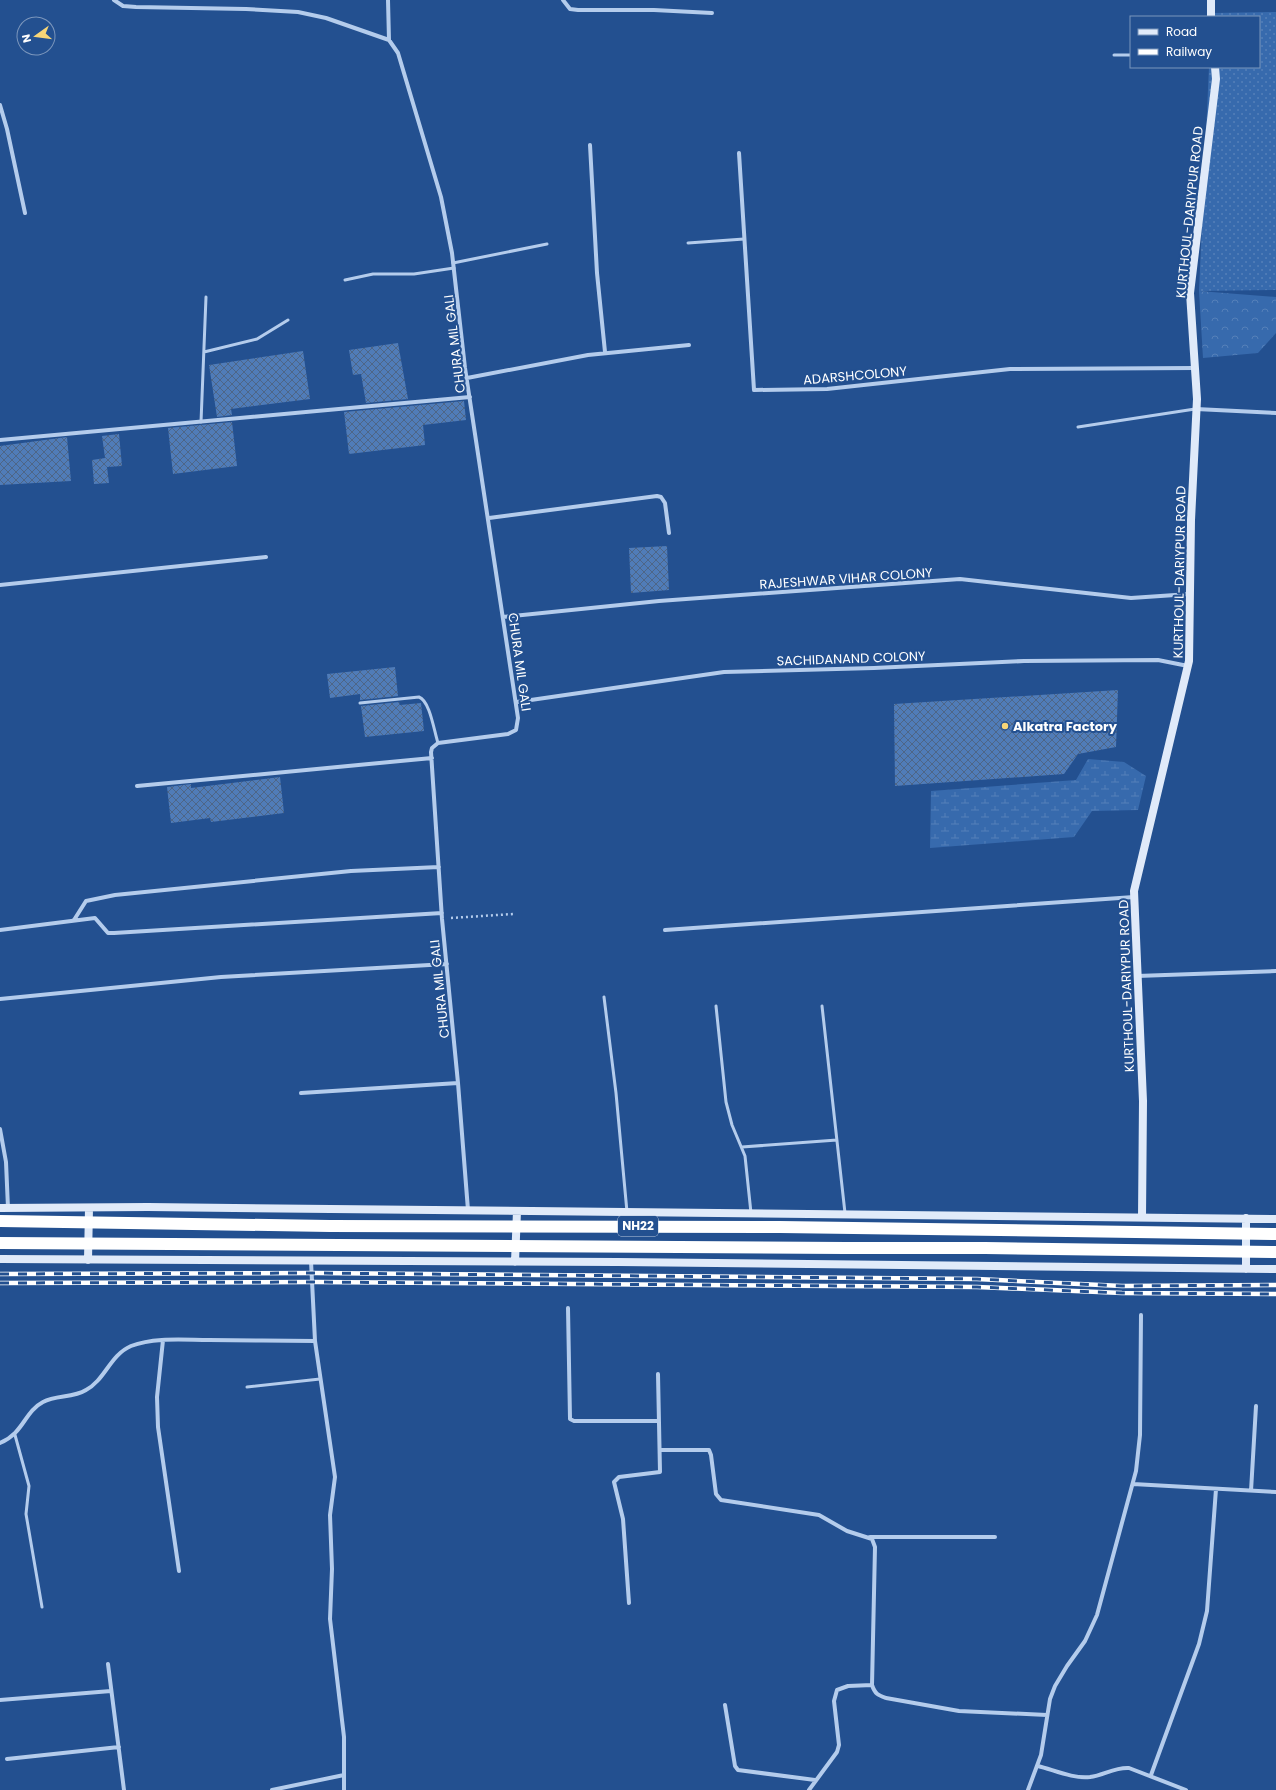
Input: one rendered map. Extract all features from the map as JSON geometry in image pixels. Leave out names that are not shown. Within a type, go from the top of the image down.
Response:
[{"type":"highway","name":"NH22","points":[[0,1222],[330,1226],[780,1226],[1276,1234]]},
{"type":"highway","name":"NH22","points":[[0,1243],[985,1248],[1276,1252]]},
{"type":"street","points":[[114,0],[123,6],[136,7],[246,9],[298,12],[326,18],[389,40],[388,0]]},
{"type":"street","points":[[563,0],[570,9],[578,10],[654,10],[712,13]]},
{"type":"street","points":[[1211,0],[1211,16]]},
{"type":"street","name":"CHURA MIL GALI","points":[[389,40],[398,53],[403,67],[412,102],[441,196],[454,265],[467,378],[516,702],[518,726],[512,732],[438,743],[432,748],[442,919],[458,1083],[468,1210]]},
{"type":"street","name":"KURTHOUL-DARIYPUR ROAD","points":[[1142,1217],[1143,1101],[1134,897],[1188,666],[1191,520],[1196,409],[1190,292],[1216,79],[1215,68]]},
{"type":"street","points":[[0,105],[8,129],[25,213]]},
{"type":"street","points":[[590,145],[597,273],[605,352]]},
{"type":"street","name":"ADARSHCOLONY","points":[[739,153],[754,390],[827,390],[1010,369],[1195,368]]},
{"type":"street","points":[[467,378],[605,352],[689,345]]},
{"type":"street","points":[[0,440],[470,396]]},
{"type":"street","points":[[1196,409],[1276,413]]},
{"type":"street","points":[[489,518],[657,496],[661,497],[665,503],[669,533]]},
{"type":"street","points":[[0,585],[266,557]]},
{"type":"street","name":"RAJESHWAR VIHAR COLONY","points":[[503,617],[659,601],[960,579],[1131,598],[1190,594]]},
{"type":"street","name":"SACHIDANAND COLONY","points":[[516,702],[724,672],[874,668],[1040,661],[1158,660],[1188,666]]},
{"type":"street","points":[[137,786],[432,758]]},
{"type":"street","points":[[74,920],[86,901],[115,895],[351,871],[439,867]]},
{"type":"street","points":[[665,930],[1134,897]]},
{"type":"street","points":[[0,930],[95,918],[108,933],[114,933],[442,913]]},
{"type":"street","points":[[0,999],[221,977],[447,964]]},
{"type":"street","points":[[1138,976],[1276,971]]},
{"type":"street","points":[[301,1093],[458,1083]]},
{"type":"street","points":[[0,1129],[6,1162],[4,1208],[845,1213],[1276,1219]]},
{"type":"street","points":[[88,1208],[88,1260]]},
{"type":"street","points":[[515,1262],[517,1211]]},
{"type":"street","points":[[1246,1218],[1246,1269]]},
{"type":"street","points":[[0,1260],[515,1262],[1276,1269]]},
{"type":"street","points":[[311,1261],[315,1341],[335,1477],[330,1515],[332,1569],[330,1619],[344,1737],[344,1790]]},
{"type":"street","points":[[568,1308],[570,1419],[659,1421]]},
{"type":"street","points":[[1028,1790],[1038,1766],[1047,1715],[1055,1686],[1089,1634],[1097,1616],[1133,1484],[1140,1435],[1141,1315]]},
{"type":"street","points":[[0,1443],[15,1435],[33,1410],[43,1402],[80,1393],[89,1388],[122,1350],[143,1342],[163,1340],[315,1341]]},
{"type":"street","points":[[163,1340],[157,1397],[158,1427],[179,1571]]},
{"type":"street","points":[[629,1603],[623,1519],[614,1482],[619,1477],[659,1473],[660,1450],[658,1374]]},
{"type":"street","points":[[1251,1491],[1256,1406]]},
{"type":"street","points":[[660,1450],[709,1450],[716,1494],[721,1500],[820,1515],[847,1532],[870,1537],[995,1537]]},
{"type":"street","points":[[1133,1484],[1276,1492]]},
{"type":"street","points":[[1151,1775],[1204,1628],[1207,1611],[1216,1489]]},
{"type":"street","points":[[870,1537],[874,1547],[872,1685],[874,1692],[878,1695],[893,1700],[959,1711],[1047,1715]]},
{"type":"street","points":[[108,1664],[124,1790]]},
{"type":"street","points":[[809,1790],[837,1752],[839,1746],[834,1701],[838,1690],[848,1686],[872,1685]]},
{"type":"street","points":[[0,1700],[111,1691]]},
{"type":"street","points":[[725,1705],[735,1766],[738,1770],[815,1780]]},
{"type":"street","points":[[6,1759],[119,1747]]},
{"type":"street","points":[[1038,1766],[1083,1777],[1098,1775],[1121,1768],[1137,1770],[1186,1790]]},
{"type":"street","points":[[272,1790],[344,1775]]},
{"type":"lane","points":[[1114,55],[1130,55]]},
{"type":"lane","points":[[688,243],[744,239]]},
{"type":"lane","points":[[345,280],[377,273],[414,274],[547,244]]},
{"type":"lane","points":[[201,422],[206,297]]},
{"type":"lane","points":[[204,352],[257,339],[288,320]]},
{"type":"lane","points":[[1078,427],[1196,409]]},
{"type":"lane","points":[[360,703],[419,697],[427,705],[438,743]]},
{"type":"lane","points":[[604,997],[616,1093],[627,1212]]},
{"type":"lane","points":[[716,1006],[728,1113],[742,1148],[747,1168],[751,1213]]},
{"type":"lane","points":[[822,1006],[845,1213]]},
{"type":"lane","points":[[742,1148],[837,1140]]},
{"type":"lane","points":[[247,1386],[320,1379]]},
{"type":"lane","points":[[15,1435],[29,1486],[26,1514],[42,1607]]},
{"type":"path","points":[[442,919],[513,914]]},
{"type":"green space","points":[[1276,12],[1276,290],[1199,291],[1209,68],[1260,68],[1260,16],[1211,16],[1211,13]]},
{"type":"green space","points":[[1199,291],[1276,297],[1276,333],[1258,353],[1203,358]]},
{"type":"green space","points":[[1088,759],[1124,762],[1146,776],[1138,810],[1092,811],[1074,837],[930,848],[931,791],[1076,780]]},
{"type":"building","points":[[398,343],[408,399],[366,403],[361,374],[353,375],[349,350]]},
{"type":"building","points":[[303,351],[310,399],[231,409],[232,415],[217,417],[209,365]]},
{"type":"building","points":[[464,401],[466,420],[423,425],[425,445],[349,454],[344,412]]},
{"type":"building","points":[[232,422],[237,466],[173,474],[168,428]]},
{"type":"building","points":[[119,434],[122,466],[107,467],[109,483],[94,484],[92,460],[105,458],[102,436]]},
{"type":"building","points":[[67,437],[71,481],[0,485],[0,446]]},
{"type":"building","points":[[667,546],[669,590],[631,593],[629,548]]},
{"type":"building","points":[[395,667],[398,696],[360,700],[360,694],[330,698],[327,674]]},
{"type":"building","name":"Alkatra Factory","points":[[1118,690],[1116,747],[1078,754],[1064,774],[895,786],[894,704]]},
{"type":"building","points":[[399,702],[400,705],[421,703],[424,731],[365,737],[361,706]]},
{"type":"building","points":[[280,777],[284,813],[211,822],[210,818],[171,823],[167,787],[191,784],[191,788]]},
{"type":"railway","points":[[0,1274],[315,1273],[977,1279],[1122,1286],[1276,1285]]},
{"type":"railway","points":[[0,1283],[315,1282],[977,1287],[1122,1293],[1276,1294]]},
{"type":"place","name":"Alkatra Factory","points":[[1005,726]]}]
